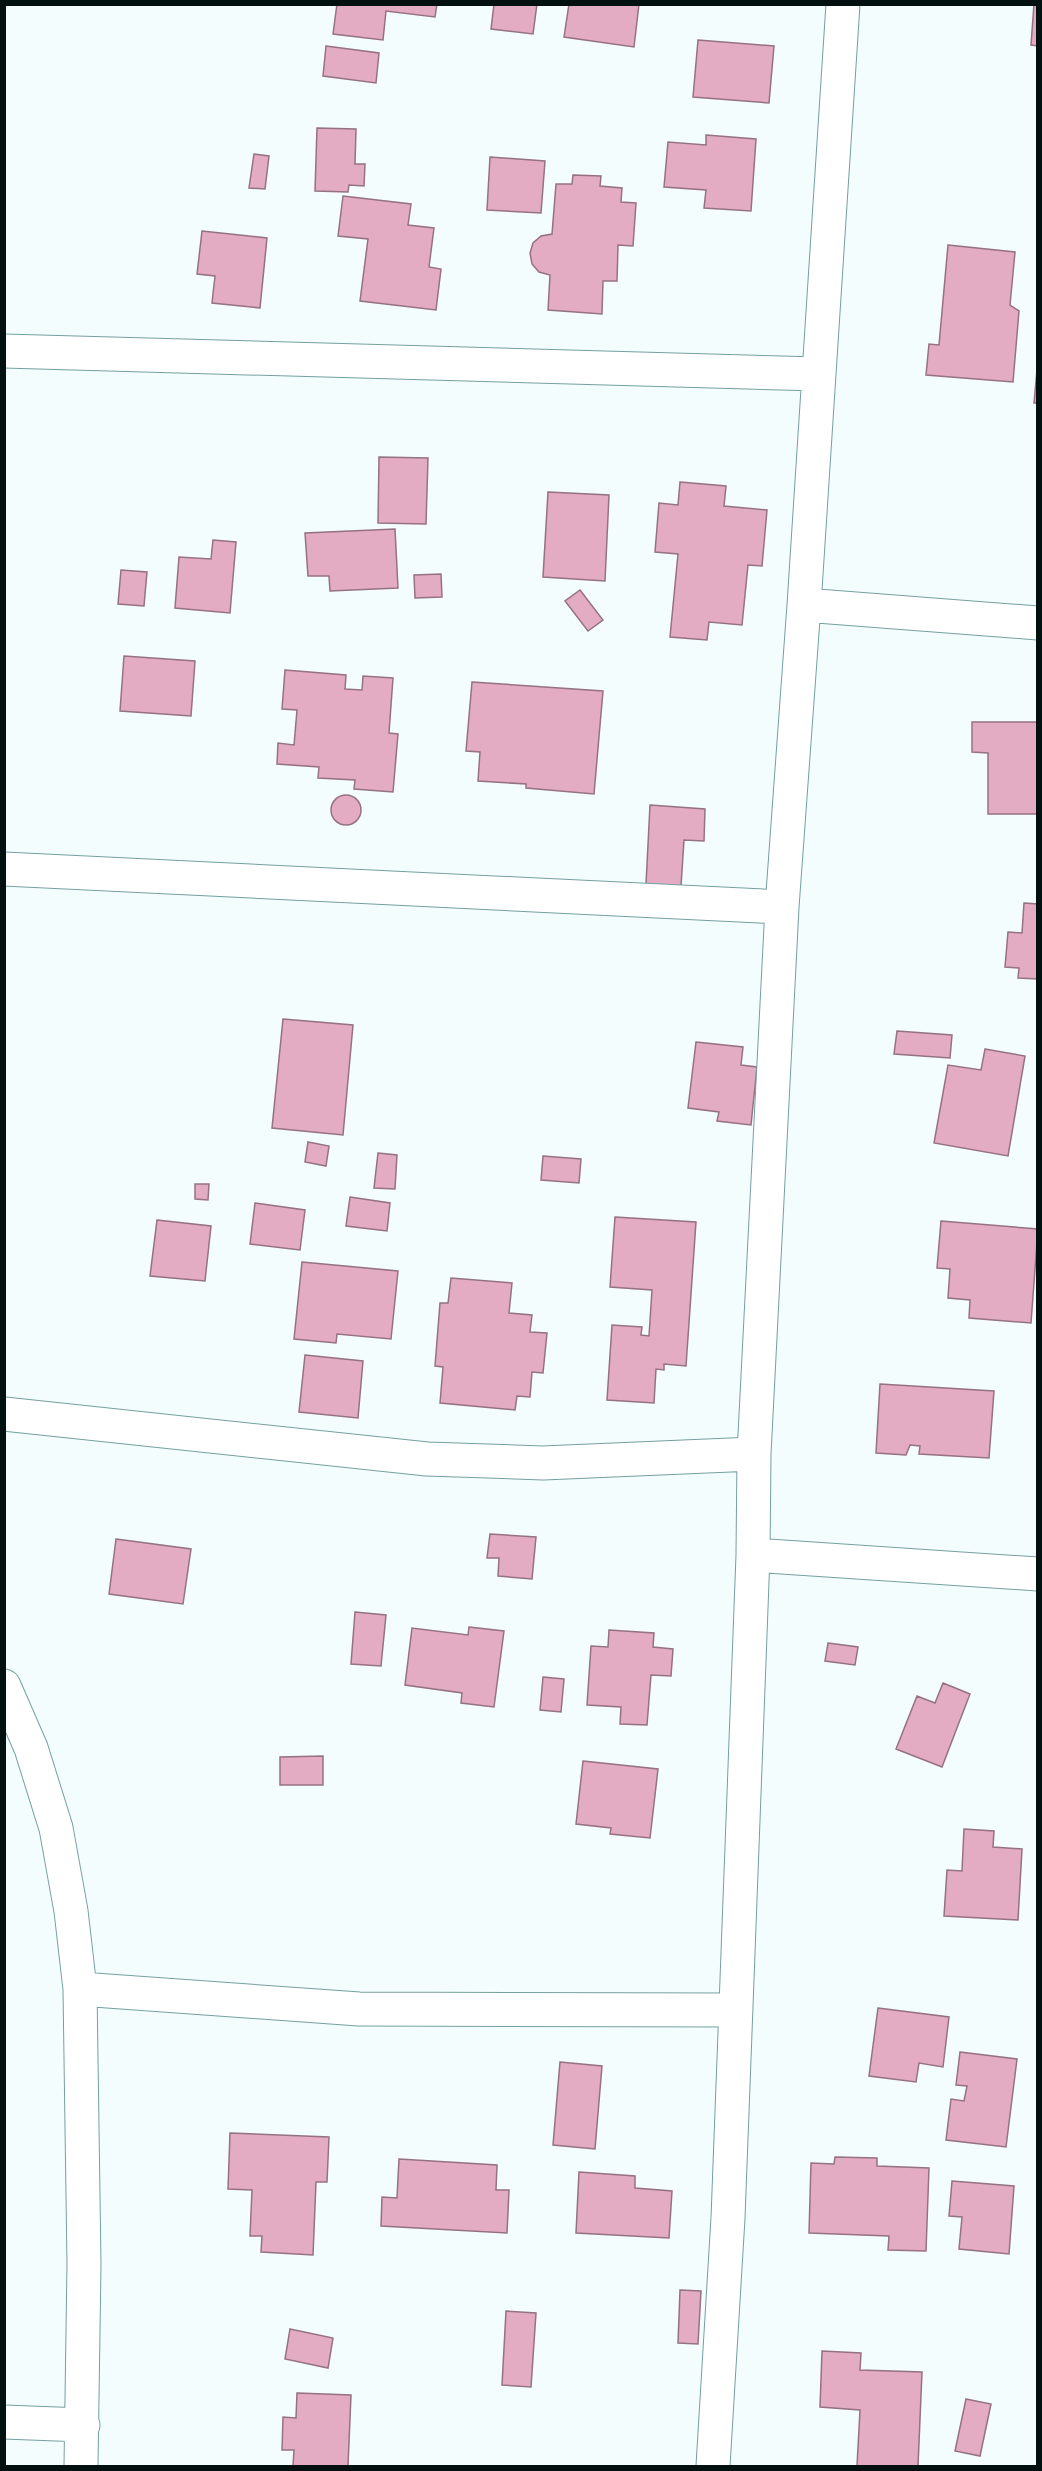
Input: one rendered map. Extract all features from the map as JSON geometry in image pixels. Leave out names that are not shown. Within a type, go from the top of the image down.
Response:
[{"type":"street","points":[[713,2466],[729,2218],[753,1555],[754,1454],[782,907],[843,4]]},
{"type":"street","points":[[4,351],[818,374]]},
{"type":"street","points":[[804,605],[1038,623]]},
{"type":"street","points":[[4,869],[782,907]]},
{"type":"street","points":[[4,1414],[427,1459],[543,1463],[754,1454]]},
{"type":"street","points":[[753,1555],[1038,1574]]},
{"type":"street","points":[[4,1686],[31,1748],[56,1828],[71,1911],[80,1989],[84,2264],[81,2466]]},
{"type":"street","points":[[80,1989],[359,2009],[736,2010]]},
{"type":"street","points":[[4,2422],[83,2426]]},
{"type":"building","points":[[337,4],[437,4],[435,17],[386,11],[383,40],[333,34]]},
{"type":"building","points":[[494,4],[537,4],[533,34],[491,29]]},
{"type":"building","points":[[569,4],[639,4],[634,47],[564,37]]},
{"type":"building","points":[[1034,4],[1038,4],[1038,46],[1031,45]]},
{"type":"building","points":[[698,40],[774,46],[769,103],[693,97]]},
{"type":"building","points":[[326,46],[379,53],[376,83],[323,76]]},
{"type":"building","points":[[317,128],[356,129],[355,164],[365,164],[364,186],[349,185],[348,192],[315,191]]},
{"type":"building","points":[[706,135],[756,139],[751,211],[704,208],[706,190],[664,187],[668,142],[706,145]]},
{"type":"building","points":[[254,154],[269,156],[265,189],[249,188]]},
{"type":"building","points":[[490,157],[545,161],[541,213],[487,210]]},
{"type":"building","points":[[573,175],[601,176],[600,186],[622,188],[621,202],[636,203],[633,246],[618,245],[617,281],[603,281],[602,314],[548,310],[550,275],[539,272],[532,264],[530,253],[533,243],[541,236],[552,234],[556,184],[572,184]]},
{"type":"building","points":[[343,196],[411,204],[408,225],[434,228],[429,267],[441,269],[436,310],[360,301],[368,239],[338,236]]},
{"type":"building","points":[[202,231],[267,238],[260,308],[212,303],[215,276],[197,274]]},
{"type":"building","points":[[948,245],[1015,252],[1010,305],[1019,311],[1013,382],[926,375],[929,344],[939,345]]},
{"type":"building","points":[[1037,370],[1038,403],[1034,403]]},
{"type":"building","points":[[379,457],[428,458],[426,524],[378,523]]},
{"type":"building","points":[[680,482],[726,486],[724,506],[767,510],[762,566],[748,565],[742,625],[709,622],[707,640],[670,637],[678,554],[655,552],[659,503],[678,505]]},
{"type":"building","points":[[548,492],[609,495],[605,581],[543,577]]},
{"type":"building","points":[[395,529],[398,588],[330,591],[329,576],[308,576],[305,533]]},
{"type":"building","points":[[213,540],[236,542],[230,613],[175,608],[179,557],[211,559]]},
{"type":"building","points":[[121,570],[147,572],[144,606],[118,604]]},
{"type":"building","points":[[441,574],[442,597],[415,598],[414,575]]},
{"type":"building","points":[[580,590],[603,620],[588,631],[565,601]]},
{"type":"building","points":[[124,656],[195,661],[191,716],[120,711]]},
{"type":"building","points":[[285,670],[346,675],[345,689],[362,690],[363,676],[393,678],[389,733],[398,734],[393,792],[354,789],[355,780],[318,778],[319,767],[277,764],[278,743],[294,745],[297,710],[282,709]]},
{"type":"building","points":[[472,682],[603,691],[594,794],[526,788],[526,784],[478,781],[480,752],[466,751]]},
{"type":"building","points":[[972,722],[1038,722],[1038,814],[988,814],[988,753],[972,752]]},
{"type":"building","points":[[346,795],[356,800],[361,810],[356,820],[346,825],[336,820],[331,810],[336,800]]},
{"type":"building","points":[[650,805],[705,809],[704,841],[684,840],[681,886],[646,884]]},
{"type":"building","points":[[1024,903],[1038,904],[1038,979],[1018,978],[1019,968],[1005,967],[1008,932],[1022,933]]},
{"type":"building","points":[[283,1019],[353,1025],[343,1135],[272,1128]]},
{"type":"building","points":[[897,1031],[952,1035],[950,1058],[894,1054]]},
{"type":"building","points":[[696,1042],[743,1047],[741,1065],[757,1067],[751,1125],[717,1121],[719,1112],[688,1108]]},
{"type":"building","points":[[985,1049],[1025,1056],[1008,1156],[934,1143],[948,1065],[981,1070]]},
{"type":"building","points":[[308,1142],[329,1146],[326,1166],[305,1162]]},
{"type":"building","points":[[378,1153],[397,1155],[395,1189],[374,1188]]},
{"type":"building","points":[[543,1156],[581,1159],[579,1183],[541,1180]]},
{"type":"building","points":[[195,1184],[209,1184],[208,1200],[195,1199]]},
{"type":"building","points":[[350,1197],[390,1203],[387,1231],[346,1226]]},
{"type":"building","points":[[255,1203],[305,1210],[300,1250],[250,1244]]},
{"type":"building","points":[[615,1217],[696,1222],[686,1366],[664,1364],[664,1370],[656,1369],[654,1403],[607,1400],[612,1325],[642,1327],[641,1335],[649,1336],[652,1290],[610,1287]]},
{"type":"building","points":[[157,1220],[211,1226],[205,1281],[150,1276]]},
{"type":"building","points":[[941,1221],[1038,1229],[1031,1323],[969,1318],[970,1300],[948,1298],[950,1269],[937,1268]]},
{"type":"building","points":[[302,1262],[398,1271],[391,1339],[337,1334],[336,1343],[294,1339]]},
{"type":"building","points":[[451,1278],[512,1283],[509,1313],[532,1315],[530,1332],[547,1333],[543,1373],[532,1372],[530,1397],[517,1396],[515,1410],[440,1403],[443,1367],[435,1366],[440,1303],[448,1303]]},
{"type":"building","points":[[305,1355],[363,1361],[358,1418],[299,1412]]},
{"type":"building","points":[[880,1384],[994,1391],[989,1458],[919,1454],[920,1446],[910,1445],[906,1455],[876,1453]]},
{"type":"building","points":[[490,1534],[536,1537],[532,1579],[498,1576],[499,1558],[487,1558]]},
{"type":"building","points":[[116,1539],[191,1549],[183,1604],[109,1594]]},
{"type":"building","points":[[355,1612],[386,1615],[381,1666],[351,1664]]},
{"type":"building","points":[[469,1627],[504,1631],[494,1707],[461,1703],[462,1693],[405,1685],[412,1628],[468,1635]]},
{"type":"building","points":[[609,1630],[654,1633],[653,1647],[673,1649],[671,1676],[651,1675],[647,1725],[620,1724],[621,1707],[587,1705],[591,1646],[608,1647]]},
{"type":"building","points":[[828,1643],[858,1647],[855,1665],[825,1661]]},
{"type":"building","points":[[543,1677],[564,1679],[561,1712],[540,1710]]},
{"type":"building","points":[[943,1683],[970,1694],[942,1767],[896,1749],[917,1696],[935,1703]]},
{"type":"building","points":[[323,1756],[323,1785],[280,1785],[280,1757]]},
{"type":"building","points":[[583,1761],[658,1769],[650,1838],[610,1834],[611,1828],[576,1824]]},
{"type":"building","points":[[964,1829],[994,1831],[993,1847],[1022,1849],[1018,1920],[944,1916],[947,1870],[962,1871]]},
{"type":"building","points":[[878,2008],[949,2017],[943,2067],[919,2063],[916,2082],[869,2076]]},
{"type":"building","points":[[960,2052],[1017,2059],[1006,2147],[946,2140],[951,2099],[964,2101],[967,2086],[956,2085]]},
{"type":"building","points":[[560,2062],[602,2066],[595,2149],[553,2145]]},
{"type":"building","points":[[230,2133],[329,2137],[327,2182],[316,2182],[313,2255],[261,2252],[262,2236],[250,2236],[252,2190],[228,2189]]},
{"type":"building","points":[[835,2157],[877,2158],[877,2166],[929,2168],[926,2251],[888,2250],[889,2236],[809,2233],[811,2163],[834,2164]]},
{"type":"building","points":[[399,2159],[497,2165],[496,2190],[509,2190],[507,2233],[381,2226],[382,2197],[397,2198]]},
{"type":"building","points":[[579,2172],[635,2176],[635,2188],[672,2191],[669,2238],[576,2233]]},
{"type":"building","points":[[952,2181],[1014,2186],[1009,2254],[959,2249],[962,2217],[949,2216]]},
{"type":"building","points":[[680,2290],[701,2291],[698,2344],[678,2343]]},
{"type":"building","points":[[506,2311],[536,2313],[531,2387],[502,2385]]},
{"type":"building","points":[[290,2329],[333,2338],[328,2368],[285,2359]]},
{"type":"building","points":[[822,2351],[861,2353],[860,2370],[922,2372],[918,2466],[857,2466],[860,2410],[820,2407]]},
{"type":"building","points":[[297,2393],[351,2395],[348,2466],[293,2466],[294,2450],[282,2450],[283,2417],[296,2418]]},
{"type":"building","points":[[966,2399],[991,2404],[980,2456],[955,2451]]}]
